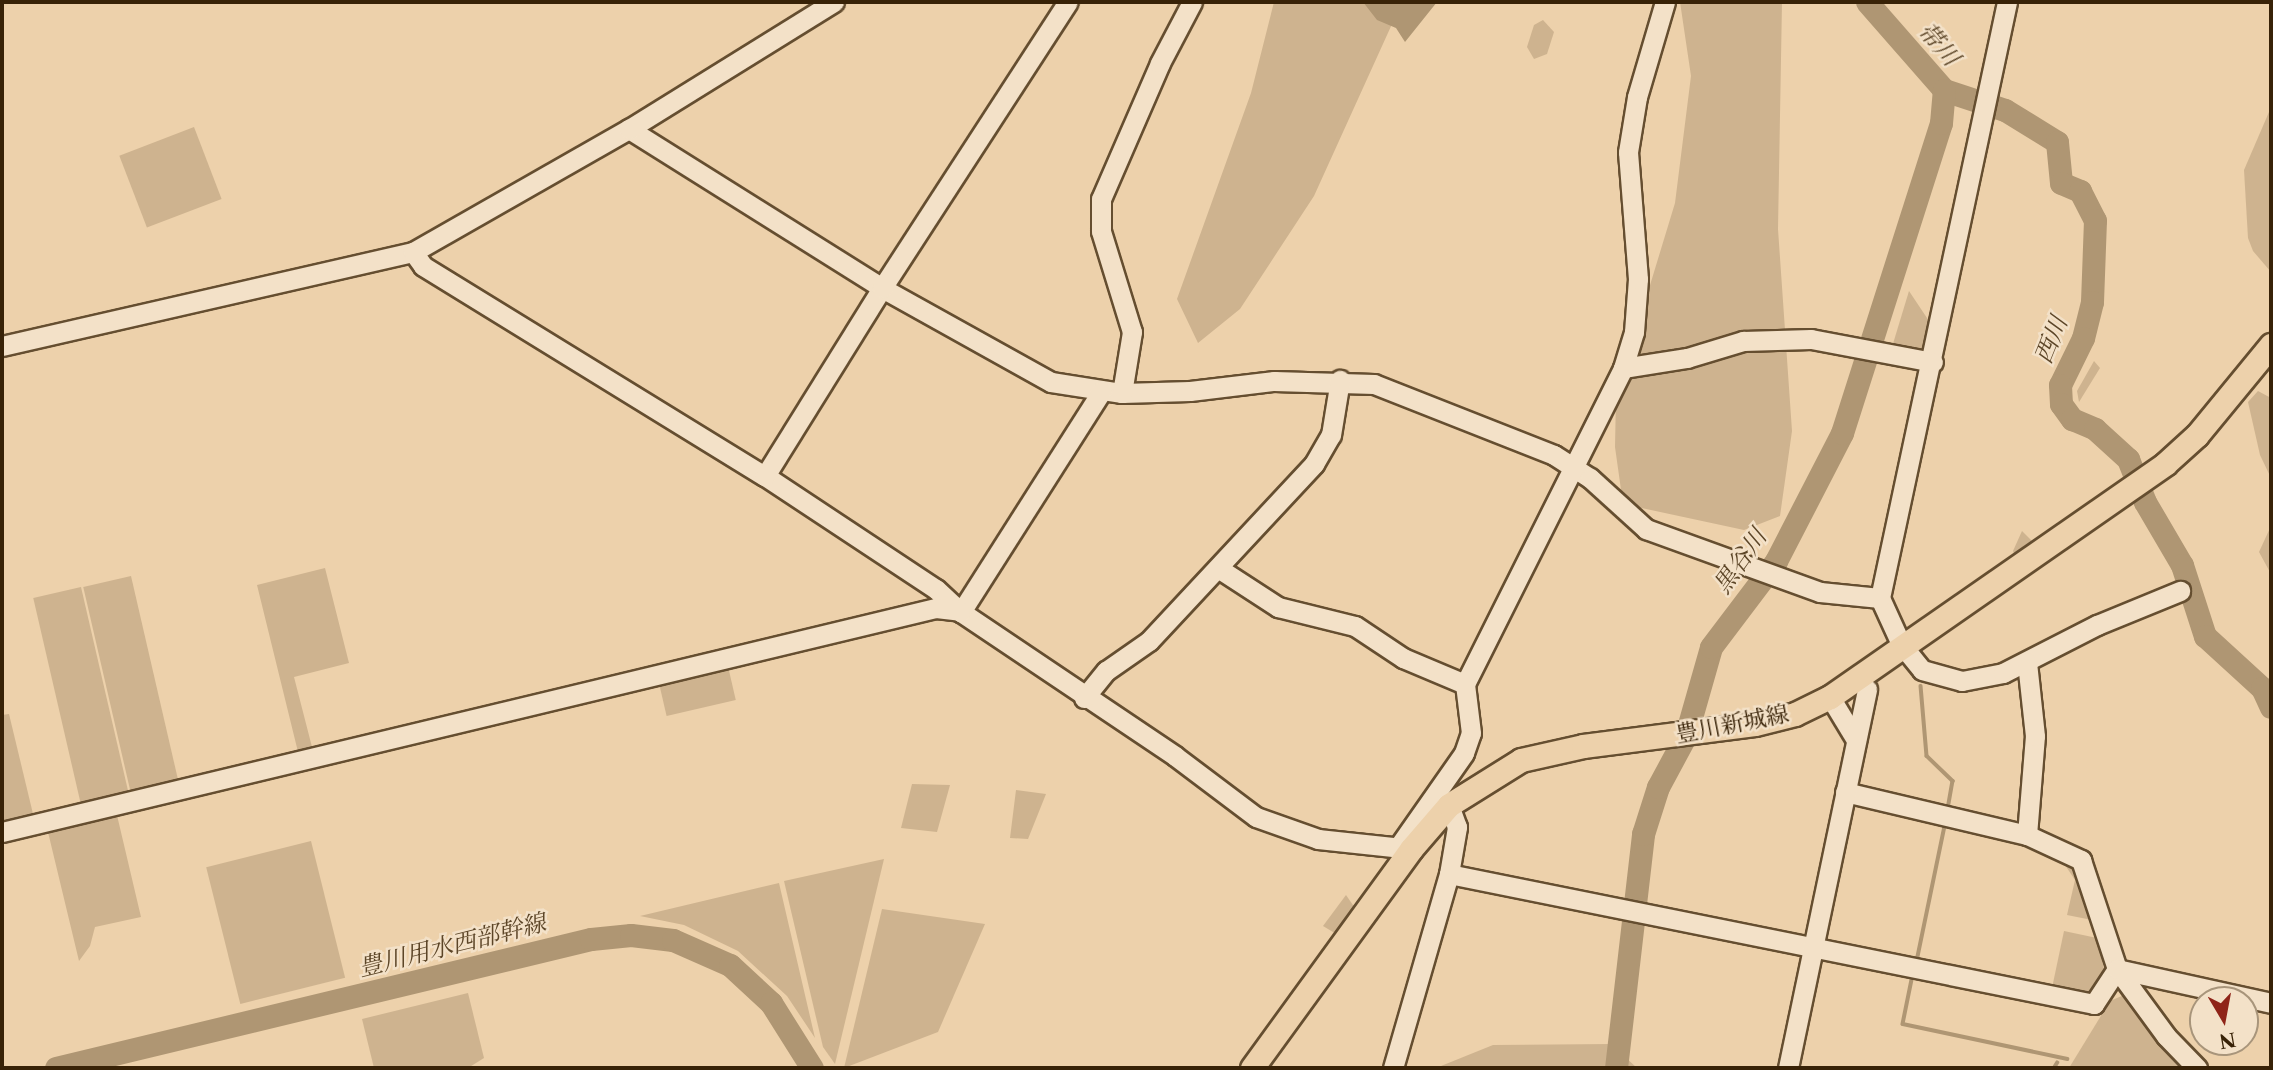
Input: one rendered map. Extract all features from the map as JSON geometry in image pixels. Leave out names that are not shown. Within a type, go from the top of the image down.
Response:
[{"type":"main road","name":"豊川新城線","points":[[1252,1068],[1405,847],[1449,805],[1521,760],[1583,746],[1702,732],[1795,714],[1830,697],[1901,644],[2165,464],[2197,435],[2271,345]]},
{"type":"street","points":[[2,346],[413,252],[629,129],[834,2]]},
{"type":"street","points":[[765,476],[881,288],[1068,2]]},
{"type":"street","points":[[1122,393],[1132,332],[1101,231],[1101,199],[1160,63],[1192,2]]},
{"type":"street","points":[[413,252],[423,266],[765,476],[936,589],[961,612],[1084,698],[1175,756],[1256,817],[1318,839],[1405,847],[1464,753],[1471,733],[1465,684],[1623,368],[1638,305],[1628,152],[1637,97],[1665,2]]},
{"type":"street","points":[[2007,2],[1933,362],[1880,598],[1901,644],[1927,674],[1962,681],[1992,677],[2097,625],[2180,591]]},
{"type":"street","points":[[629,129],[881,288],[1051,382],[1122,393],[1340,380],[1374,384],[1532,445],[1574,467],[1646,529],[1820,592],[1880,598]]},
{"type":"street","points":[[1623,368],[1687,358],[1743,341],[1811,339],[1933,362]]},
{"type":"street","points":[[1084,698],[1106,671],[1149,641],[1314,464],[1331,435],[1340,380]]},
{"type":"street","points":[[961,612],[1102,391]]},
{"type":"street","points":[[1218,568],[1278,607],[1355,626],[1403,658],[1465,684]]},
{"type":"street","points":[[2,832],[936,608],[961,612]]},
{"type":"street","points":[[2026,835],[2035,736],[2027,662]]},
{"type":"street","points":[[1788,1068],[1867,689]]},
{"type":"street","points":[[1830,697],[1856,740]]},
{"type":"street","points":[[1845,792],[2026,835],[2081,860],[2117,969],[2166,1036],[2197,1068]]},
{"type":"street","points":[[1393,1068],[1449,874],[1457,827],[1449,805]]},
{"type":"street","points":[[1449,874],[2094,1004],[2117,969]]},
{"type":"street","points":[[2117,969],[2271,1003]]},
{"type":"shaded area","points":[[1274,2],[1402,2],[1314,196],[1240,309],[1198,343],[1177,299],[1251,93]]},
{"type":"shaded area","points":[[1363,2],[1437,2],[1405,42],[1396,28],[1377,20]]},
{"type":"shaded area","points":[[1680,2],[1782,2],[1778,229],[1792,431],[1780,516],[1744,530],[1623,504],[1615,447],[1616,397],[1675,203],[1691,76]]},
{"type":"shaded area","points":[[1543,20],[1554,32],[1547,54],[1534,59],[1527,47],[1534,25]]},
{"type":"shaded area","points":[[2269,112],[2271,272],[2253,251],[2248,238],[2244,170]]},
{"type":"shaded area","points":[[194,127],[222,199],[147,228],[119,156]]},
{"type":"shaded area","points":[[1909,291],[1931,324],[1924,354],[1892,347]]},
{"type":"shaded area","points":[[2094,361],[2100,368],[2079,402],[2077,391]]},
{"type":"shaded area","points":[[2258,391],[2271,398],[2271,478],[2260,455],[2248,402]]},
{"type":"shaded area","points":[[2271,526],[2271,574],[2259,552]]},
{"type":"shaded area","points":[[2022,531],[2036,545],[2016,558],[2013,551]]},
{"type":"shaded area","points":[[325,568],[349,663],[294,677],[312,747],[367,734],[368,738],[299,756],[257,585]]},
{"type":"shaded area","points":[[131,576],[179,785],[131,796],[83,587]]},
{"type":"shaded area","points":[[81,587],[129,796],[82,808],[33,598]]},
{"type":"shaded area","points":[[727,662],[736,700],[667,716],[658,678]]},
{"type":"shaded area","points":[[9,714],[34,818],[2,826],[2,715]]},
{"type":"shaded area","points":[[912,784],[950,785],[937,832],[901,828]]},
{"type":"shaded area","points":[[1016,790],[1046,794],[1028,839],[1010,838]]},
{"type":"shaded area","points":[[116,811],[141,917],[95,927],[90,946],[79,961],[47,828]]},
{"type":"shaded area","points":[[311,841],[345,978],[240,1004],[206,867]]},
{"type":"shaded area","points":[[2045,855],[2070,865],[2092,920],[2067,915],[2075,880],[2065,865]]},
{"type":"shaded area","points":[[884,859],[835,1064],[823,1047],[784,881]]},
{"type":"shaded area","points":[[779,883],[815,1038],[787,996],[738,951],[684,925],[640,916]]},
{"type":"shaded area","points":[[1346,895],[1357,911],[1338,935],[1323,926]]},
{"type":"shaded area","points":[[882,909],[985,924],[938,1032],[844,1068]]},
{"type":"shaded area","points":[[2064,931],[2097,938],[2104,969],[2096,987],[2084,995],[2052,988]]},
{"type":"shaded area","points":[[468,993],[484,1058],[468,1068],[374,1068],[362,1019]]},
{"type":"shaded area","points":[[2124,995],[2190,1068],[2069,1068],[2110,1001]]},
{"type":"shaded area","points":[[1611,1044],[1637,1068],[1436,1068],[1493,1045]]},
{"type":"waterway","name":"西川","points":[[1867,2],[1944,90],[2005,110],[2057,142],[2061,183],[2080,191],[2095,220],[2092,302],[2083,338],[2060,385],[2061,404],[2072,419],[2095,429],[2128,459],[2145,502],[2182,565],[2205,636],[2262,688],[2271,707]]},
{"type":"waterway","name":"黒谷川","points":[[1616,1068],[1643,834],[1658,787],[1686,735],[1711,647],[1776,561],[1842,433],[1941,123],[1944,90]]},
{"type":"waterway","points":[[1921,686],[1927,756],[1953,781],[1948,809]]},
{"type":"waterway","points":[[1917,959],[1945,824]]},
{"type":"waterway","name":"豊川用水西部幹線","points":[[56,1068],[591,939],[631,935],[673,940],[730,965],[771,1003],[812,1068]]},
{"type":"waterway","points":[[1913,975],[1903,1024],[2067,1059]]},
{"type":"waterway","points":[[2054,1068],[2057,1063]]},
{"type":"water label","name":"帯川","points":[[1939,44]]}]
